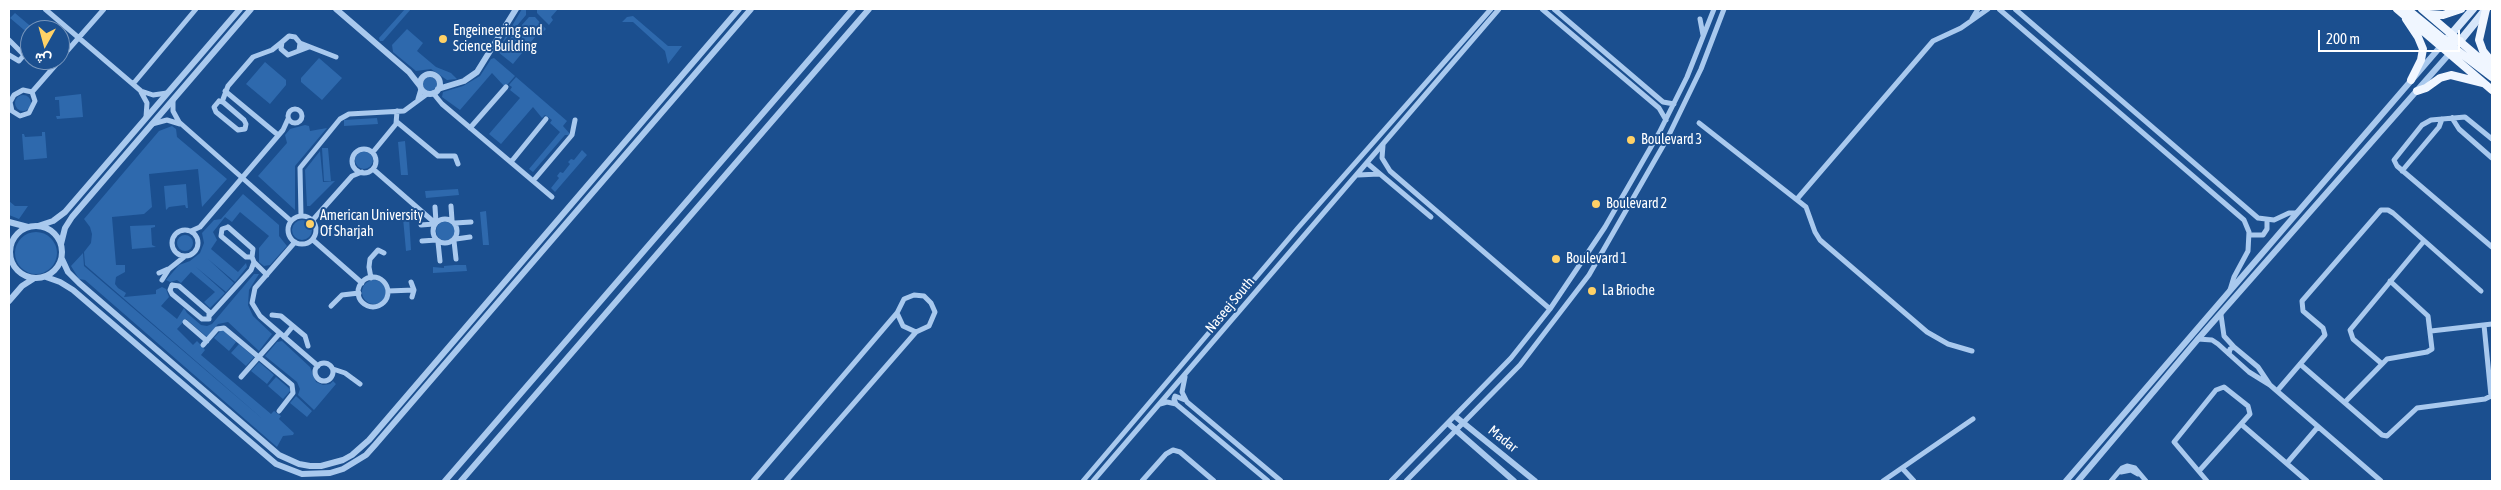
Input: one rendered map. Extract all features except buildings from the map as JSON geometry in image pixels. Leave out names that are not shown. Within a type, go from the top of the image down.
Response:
[{"type":"main road","points":[[2396,9],[2406,13],[2446,40],[2492,77]]},
{"type":"main road","points":[[2425,11],[2443,15],[2461,9]]},
{"type":"main road","points":[[2446,40],[2473,9]]},
{"type":"main road","points":[[2455,48],[2486,9]]},
{"type":"main road","points":[[2486,9],[2479,33],[2479,40],[2483,51],[2492,62]]},
{"type":"main road","points":[[2425,11],[2446,40],[2492,90]]},
{"type":"main road","points":[[2406,13],[2423,49],[2421,60],[2411,80]]},
{"type":"main road","points":[[2455,48],[2492,69]]},
{"type":"main road","points":[[2417,90],[2426,88],[2448,75],[2463,76],[2475,82],[2484,83]]},
{"type":"street","points":[[45,9],[141,91],[153,95],[167,93]]},
{"type":"street","points":[[70,48],[104,9]]},
{"type":"street","points":[[133,84],[196,9]]},
{"type":"street","points":[[9,222],[30,227],[38,226],[53,221],[65,212],[240,9]]},
{"type":"street","points":[[251,9],[72,217],[65,228],[61,244],[62,259],[68,272],[78,284],[270,449],[289,461],[310,466],[332,464],[348,458],[361,448],[740,9]]},
{"type":"street","points":[[336,9],[409,72],[420,88],[433,92],[442,104],[552,198]]},
{"type":"street","points":[[299,216],[299,172],[302,164],[340,119],[349,114],[407,110],[417,100],[472,76],[482,66],[516,9]]},
{"type":"street","points":[[738,24],[745,9]]},
{"type":"street","points":[[46,277],[60,282],[73,290],[271,460],[289,470],[316,475],[343,470],[366,455],[751,9]]},
{"type":"street","points":[[445,481],[853,9]]},
{"type":"street","points":[[461,481],[869,9]]},
{"type":"street","points":[[1083,481],[1243,295],[1297,229],[1491,9]]},
{"type":"street","name":"Naseej South","points":[[1093,481],[1499,9]]},
{"type":"street","points":[[1542,9],[1661,110],[1666,120]]},
{"type":"street","points":[[1554,9],[1666,104],[1674,104]]},
{"type":"street","points":[[1391,481],[1456,417],[1511,358],[1550,309],[1605,227],[1666,120],[1714,9]]},
{"type":"street","points":[[1406,481],[1464,424],[1534,350],[1574,296],[1607,246],[1667,140],[1701,68],[1724,9]]},
{"type":"street","points":[[1969,24],[1978,9]]},
{"type":"street","points":[[1797,199],[1933,41],[1969,24],[1988,9]]},
{"type":"street","points":[[1999,9],[2224,201],[2246,224],[2249,235],[2247,256],[2234,277],[2230,290]]},
{"type":"street","points":[[2015,9],[2258,218],[2267,221],[2296,213]]},
{"type":"street","points":[[1700,19],[1703,37]]},
{"type":"street","points":[[222,102],[225,91],[253,57],[272,50],[286,37],[292,36],[300,43],[309,47],[336,54]]},
{"type":"street","points":[[1588,39],[1598,39]]},
{"type":"street","points":[[9,40],[24,56],[19,61],[9,55]]},
{"type":"street","points":[[2066,481],[2446,40]]},
{"type":"street","points":[[282,42],[283,52]]},
{"type":"street","points":[[299,50],[300,43]]},
{"type":"street","points":[[208,46],[212,46],[214,52]]},
{"type":"street","points":[[272,50],[291,55],[309,47]]},
{"type":"street","points":[[2078,481],[2198,339],[2455,48]]},
{"type":"street","points":[[1626,64],[1626,71]]},
{"type":"street","points":[[32,92],[51,70]]},
{"type":"street","points":[[409,72],[423,76],[430,74],[451,84]]},
{"type":"street","points":[[417,100],[423,76]]},
{"type":"street","points":[[433,92],[438,78]]},
{"type":"street","points":[[470,128],[506,87]]},
{"type":"street","points":[[20,91],[32,92],[35,101],[29,113],[20,116],[10,111],[10,103],[14,95],[20,91]]},
{"type":"street","points":[[141,91],[147,106],[146,117]]},
{"type":"street","points":[[225,91],[278,136]]},
{"type":"street","points":[[173,99],[173,111],[182,125],[290,220]]},
{"type":"street","points":[[222,102],[244,120],[246,124],[245,129],[238,130],[216,112],[215,105],[222,102]]},
{"type":"street","points":[[1661,110],[1665,108],[1666,104]]},
{"type":"street","points":[[372,152],[397,122],[397,111]]},
{"type":"street","points":[[2402,171],[2439,127],[2442,118]]},
{"type":"street","points":[[2492,139],[2467,118],[2442,118],[2424,123],[2396,156],[2395,164],[2492,247]]},
{"type":"street","points":[[2452,118],[2458,129],[2492,158]]},
{"type":"street","points":[[511,162],[546,119]]},
{"type":"street","points":[[152,124],[167,120],[182,125]]},
{"type":"street","points":[[533,181],[572,135],[575,120]]},
{"type":"street","points":[[159,273],[196,249],[200,227],[291,121]]},
{"type":"street","points":[[397,122],[438,156],[455,156],[458,164]]},
{"type":"street","points":[[1699,123],[1797,199],[1809,211],[1815,232],[1820,240],[1927,332],[1948,344],[1972,351]]},
{"type":"street","points":[[1384,143],[1382,150],[1384,162],[1390,171],[1550,309]]},
{"type":"street","points":[[352,176],[353,158],[357,151],[365,149],[372,152],[376,162],[373,169]]},
{"type":"street","points":[[1372,167],[1384,162]]},
{"type":"street","points":[[1367,163],[1431,217]]},
{"type":"street","points":[[105,165],[112,171]]},
{"type":"street","points":[[354,166],[362,172]]},
{"type":"street","points":[[312,222],[352,176],[373,169]]},
{"type":"street","points":[[373,169],[435,223]]},
{"type":"street","points":[[1355,177],[1369,173],[1380,174]]},
{"type":"street","points":[[451,206],[456,259]]},
{"type":"street","points":[[435,207],[440,261]]},
{"type":"street","points":[[2277,391],[2323,339],[2325,334],[2323,328],[2303,311],[2302,301],[2379,213],[2385,210],[2390,211],[2481,290]]},
{"type":"street","points":[[65,212],[72,217]]},
{"type":"street","points":[[299,216],[312,222],[316,229],[313,240],[304,245],[295,242],[287,231],[290,220],[299,216]]},
{"type":"street","points":[[2249,235],[2263,235],[2267,229],[2267,221]]},
{"type":"street","points":[[421,226],[435,223],[471,222]]},
{"type":"street","points":[[38,226],[52,232],[61,244]]},
{"type":"street","points":[[30,227],[16,235],[9,246],[9,259],[19,272],[33,279]]},
{"type":"street","points":[[162,280],[171,267],[175,253],[172,246],[176,237],[183,231],[191,231],[200,227]]},
{"type":"street","points":[[210,315],[177,285],[170,287],[171,292],[202,319],[208,320],[210,315],[250,270],[253,260],[253,249],[228,228],[222,229],[223,237],[246,257],[253,260],[267,275]]},
{"type":"street","points":[[191,231],[197,236]]},
{"type":"street","points":[[422,241],[470,238]]},
{"type":"street","points":[[313,240],[362,283]]},
{"type":"street","points":[[2381,363],[2353,338],[2350,330],[2424,241]]},
{"type":"street","points":[[295,242],[255,288],[252,303],[256,312],[318,366]]},
{"type":"street","points":[[371,278],[370,259],[378,250],[384,253]]},
{"type":"street","points":[[175,253],[184,256]]},
{"type":"street","points":[[9,301],[22,286],[33,279],[46,277],[56,270],[62,259]]},
{"type":"street","points":[[371,278],[382,280],[388,291],[384,302],[376,306],[364,303],[359,292],[362,283],[371,278]]},
{"type":"street","points":[[2345,402],[2381,363],[2390,358],[2430,351],[2432,347],[2430,320],[2426,313],[2390,281]]},
{"type":"street","points":[[411,282],[414,290],[412,297]]},
{"type":"street","points":[[502,284],[501,293],[507,293]]},
{"type":"street","points":[[388,291],[414,290]]},
{"type":"street","points":[[331,306],[342,295],[359,292]]},
{"type":"street","points":[[753,481],[897,314],[900,303],[908,296],[919,295],[928,299],[935,312],[932,322],[926,329],[916,332],[786,481]]},
{"type":"street","points":[[897,314],[903,326],[916,332]]},
{"type":"street","points":[[272,315],[281,316],[293,326],[306,338],[308,346]]},
{"type":"street","points":[[2221,315],[2224,336],[2263,373],[2270,385]]},
{"type":"street","points":[[185,322],[205,343],[217,329],[224,328],[294,388],[292,396],[279,411]]},
{"type":"street","points":[[2431,331],[2492,324]]},
{"type":"street","points":[[2300,364],[2382,435],[2387,436],[2417,408],[2489,398],[2492,390],[2484,325]]},
{"type":"street","points":[[241,377],[259,357],[293,326]]},
{"type":"street","points":[[2198,339],[2216,342],[2247,370],[2270,385],[2317,428],[2381,481]]},
{"type":"street","points":[[2229,354],[2230,349],[2234,347]]},
{"type":"street","points":[[318,366],[324,363],[333,369],[345,373],[360,384]]},
{"type":"street","points":[[2247,370],[2252,368],[2254,364]]},
{"type":"street","points":[[318,366],[316,375],[323,381],[331,378],[333,369]]},
{"type":"street","points":[[1185,375],[1182,392],[1185,400]]},
{"type":"street","points":[[2199,471],[2243,421],[2250,410],[2230,392],[2220,389],[2213,393],[2174,440],[2176,447],[2207,481]]},
{"type":"street","points":[[1176,404],[1174,399],[1176,396],[1185,400],[1281,481]]},
{"type":"street","points":[[1160,404],[1167,402],[1176,404],[1268,481]]},
{"type":"street","name":"Madar","points":[[1456,417],[1535,481]]},
{"type":"street","points":[[1883,481],[1973,418]]},
{"type":"street","points":[[2243,421],[2307,481]]},
{"type":"street","name":"Madar","points":[[1449,424],[1514,481]]},
{"type":"street","points":[[2286,463],[2317,428]]},
{"type":"street","points":[[1143,481],[1166,454],[1173,450],[1180,452],[1214,481]]},
{"type":"street","points":[[1902,468],[1914,481]]},
{"type":"street","points":[[2111,481],[2116,475],[2128,470],[2142,476],[2146,481]]},
{"type":"shaded area","points":[[405,9],[411,9],[383,41],[380,41],[379,38]]},
{"type":"shaded area","points":[[522,9],[526,10],[526,15],[500,46]]},
{"type":"shaded area","points":[[537,9],[558,9],[551,17],[553,20],[549,25],[537,13]]},
{"type":"shaded area","points":[[15,13],[23,20],[20,20],[20,26],[10,18]]},
{"type":"shaded area","points":[[633,16],[668,46],[682,46],[668,64],[665,51],[633,22],[622,22],[627,17]]},
{"type":"shaded area","points":[[529,17],[535,17],[546,29],[542,33],[540,31],[513,64],[498,52]]},
{"type":"shaded area","points":[[407,29],[423,43],[417,51],[436,67],[451,73],[457,79],[447,80],[431,69],[416,71],[393,52],[392,45]]},
{"type":"shaded area","points":[[319,58],[342,78],[322,100],[301,82],[301,78]]},
{"type":"shaded area","points":[[494,58],[515,76],[508,84],[504,86],[492,73],[460,110],[442,97],[443,92],[463,86],[480,76],[491,59]]},
{"type":"shaded area","points":[[265,62],[286,80],[286,85],[270,104],[246,84]]},
{"type":"shaded area","points":[[427,77],[433,77],[437,84],[433,91],[427,91],[423,87],[423,81]]},
{"type":"shaded area","points":[[516,77],[567,121],[563,126],[571,135],[565,135],[533,172],[529,169],[560,132],[550,123],[552,120],[545,115],[542,118],[533,107],[501,144],[489,134],[520,98],[510,90],[512,87],[509,85]]},
{"type":"shaded area","points":[[81,94],[83,117],[57,119],[56,116],[60,116],[59,100],[55,100],[55,97]]},
{"type":"shaded area","points":[[23,95],[29,97],[31,103],[29,109],[23,111],[17,109],[15,103],[17,97]]},
{"type":"shaded area","points":[[377,118],[378,124],[344,126],[344,120]]},
{"type":"shaded area","points":[[305,125],[309,126],[310,131],[327,128],[295,166],[295,210],[258,176],[287,143],[285,135],[290,129]]},
{"type":"shaded area","points":[[172,126],[176,129],[177,137],[227,179],[202,207],[198,169],[149,174],[152,207],[144,214],[112,217],[116,265],[125,265],[125,272],[116,277],[115,284],[126,293],[124,297],[156,294],[156,290],[162,287],[166,289],[169,297],[161,306],[177,319],[184,308],[201,325],[207,326],[212,324],[254,274],[259,274],[249,290],[248,305],[253,316],[272,334],[259,351],[228,322],[218,324],[207,337],[186,319],[177,329],[193,345],[197,341],[205,350],[201,355],[271,414],[274,411],[281,416],[279,419],[294,433],[293,435],[283,436],[277,447],[85,280],[79,279],[71,266],[83,253],[84,266],[265,421],[85,265],[84,252],[91,243],[92,234],[90,227],[84,219],[159,131]]},
{"type":"shaded area","points":[[42,132],[45,132],[47,158],[24,160],[22,134],[25,137],[42,136]]},
{"type":"shaded area","points":[[405,141],[408,175],[401,175],[398,142]]},
{"type":"shaded area","points":[[322,148],[328,148],[331,181],[324,181]]},
{"type":"shaded area","points":[[582,150],[587,155],[555,192],[551,188],[559,178],[557,176],[560,172],[563,173],[570,164],[568,162],[571,159],[574,160]]},
{"type":"shaded area","points":[[320,151],[323,182],[335,181],[310,206],[307,206],[305,170]]},
{"type":"shaded area","points":[[360,151],[368,151],[373,156],[371,167],[360,169],[355,164],[355,156]]},
{"type":"shaded area","points":[[186,184],[188,208],[185,205],[169,207],[166,210],[164,186]]},
{"type":"shaded area","points":[[458,189],[459,195],[426,198],[425,191]]},
{"type":"shaded area","points":[[243,194],[279,225],[279,236],[287,246],[270,265],[264,266],[259,262],[259,248],[269,236],[240,212],[232,222],[225,217],[213,232],[217,240],[211,249],[238,272],[246,263],[247,267],[235,282],[208,259],[234,283],[226,292],[196,267],[225,293],[210,308],[204,302],[215,292],[191,272],[181,283],[177,280],[170,282],[166,280],[179,265],[190,261],[200,253],[204,243],[202,233],[214,220],[221,219]]},
{"type":"shaded area","points":[[9,201],[15,206],[28,206],[19,219],[9,215]]},
{"type":"shaded area","points":[[486,211],[489,245],[483,245],[480,212]]},
{"type":"shaded area","points":[[409,217],[411,250],[406,251],[403,218]]},
{"type":"shaded area","points":[[302,220],[309,223],[312,230],[309,237],[302,240],[295,237],[292,230],[295,223]]},
{"type":"shaded area","points":[[446,221],[453,224],[456,231],[453,238],[446,241],[439,238],[436,231],[439,224]]},
{"type":"shaded area","points":[[155,225],[155,227],[151,228],[152,245],[156,247],[132,249],[130,226]]},
{"type":"shaded area","points":[[40,232],[48,235],[54,241],[57,253],[54,265],[48,271],[32,274],[24,271],[18,265],[15,249],[18,241],[24,235]]},
{"type":"shaded area","points":[[185,235],[191,237],[193,243],[191,249],[185,251],[179,249],[177,243],[179,237]]},
{"type":"shaded area","points":[[466,265],[467,271],[433,273],[433,267],[444,268],[444,266]]},
{"type":"shaded area","points":[[374,280],[383,283],[386,292],[383,301],[374,304],[365,301],[362,292],[365,283]]},
{"type":"shaded area","points":[[222,329],[236,342],[229,351],[214,338]]},
{"type":"shaded area","points":[[282,341],[310,367],[316,382],[323,385],[330,384],[333,381],[336,384],[314,410],[298,395],[300,389],[297,382],[265,356],[277,342]]},
{"type":"shaded area","points":[[239,344],[254,357],[246,366],[231,353]]},
{"type":"shaded area","points":[[259,362],[274,375],[267,384],[251,371]]},
{"type":"shaded area","points":[[276,377],[291,390],[283,399],[268,386]]},
{"type":"shaded area","points":[[296,396],[312,411],[307,417],[290,403]]},
{"type":"place","name":"Engeineering and Science Building","points":[[443,39]]},
{"type":"place","name":"Boulevard 3","points":[[1631,140]]},
{"type":"place","name":"Boulevard 2","points":[[1596,204]]},
{"type":"place","name":"American University Of Sharjah","points":[[310,224]]},
{"type":"place","name":"Boulevard 1","points":[[1556,259]]},
{"type":"place","name":"La Brioche","points":[[1592,291]]}]
